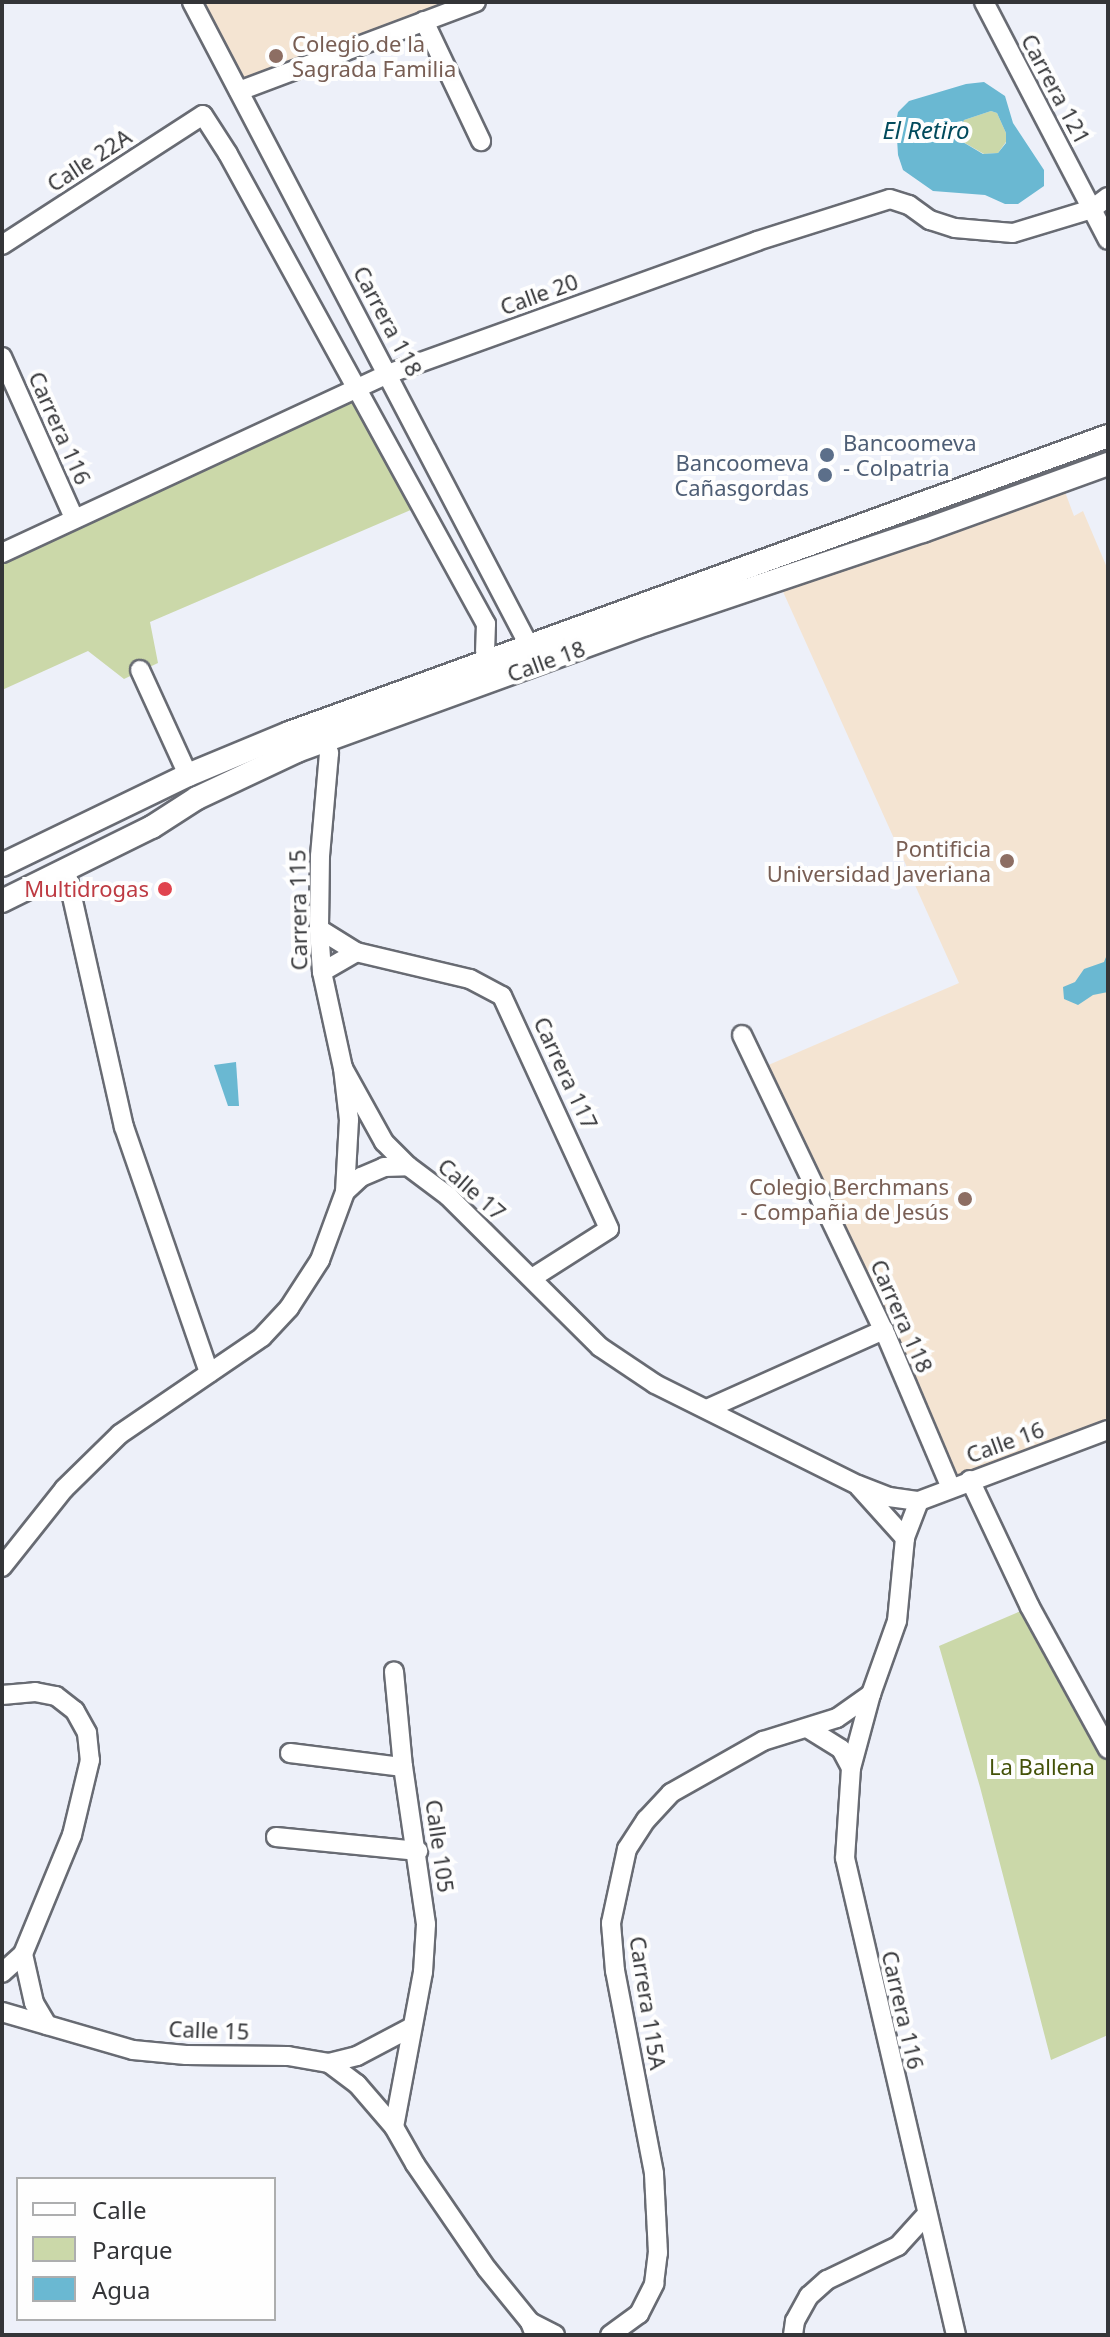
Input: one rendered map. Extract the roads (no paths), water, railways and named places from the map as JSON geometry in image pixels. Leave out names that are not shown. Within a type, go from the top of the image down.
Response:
[{"type":"main road","name":"Calle 18","points":[[2,865],[188,775],[320,732],[534,655],[1108,436]]},
{"type":"main road","name":"Calle 18","points":[[534,655],[1108,464]]},
{"type":"main road","name":"Calle 18","points":[[2,901],[152,827],[197,798],[320,732]]},
{"type":"street","name":"Carrera 118","points":[[192,2],[534,655]]},
{"type":"street","points":[[239,91],[476,2]]},
{"type":"street","name":"Carrera 121","points":[[984,2],[1108,240]]},
{"type":"street","points":[[424,21],[481,141]]},
{"type":"street","name":"Calle 22A","points":[[2,245],[203,115],[228,154],[356,388]]},
{"type":"street","name":"Calle 20","points":[[2,553],[388,374],[757,241],[890,199],[909,205],[930,220],[978,232],[1013,233],[1092,209],[1108,197]]},
{"type":"street","name":"Carrera 116","points":[[2,357],[74,518]]},
{"type":"street","points":[[356,388],[486,624],[485,651]]},
{"type":"street","points":[[140,670],[188,775]]},
{"type":"street","name":"Carrera 115","points":[[320,732],[329,753],[320,856],[319,929],[322,972],[343,1068],[349,1120],[345,1192]]},
{"type":"street","points":[[66,870],[124,1127],[209,1373]]},
{"type":"street","name":"Carrera 117","points":[[319,929],[356,952],[487,986],[502,996],[609,1229],[532,1278]]},
{"type":"street","points":[[322,972],[356,952]]},
{"type":"street","name":"Carrera 118","points":[[742,1035],[884,1330],[951,1488]]},
{"type":"street","points":[[343,1068],[384,1142],[408,1166]]},
{"type":"street","name":"Calle 17","points":[[345,1192],[361,1177],[384,1167],[408,1166],[448,1196],[600,1347],[655,1384],[858,1485],[889,1497],[919,1501]]},
{"type":"street","points":[[2,1567],[64,1489],[120,1434],[262,1337],[289,1308],[320,1260],[345,1192]]},
{"type":"street","points":[[707,1409],[884,1330]]},
{"type":"street","name":"Calle 16","points":[[919,1501],[1108,1430]]},
{"type":"street","points":[[970,1480],[1030,1607],[1108,1749]]},
{"type":"street","points":[[858,1485],[905,1538]]},
{"type":"street","name":"Carrera 116","points":[[919,1501],[905,1538],[897,1621],[871,1694],[851,1768],[845,1858],[852,1900],[956,2335]]},
{"type":"street","name":"Calle 105","points":[[394,1671],[403,1767],[418,1851],[426,1924],[423,1972],[410,2028],[394,2127]]},
{"type":"street","points":[[2,1695],[35,1692],[56,1696],[75,1711],[87,1733],[90,1760],[72,1835],[23,1954],[2,1973]]},
{"type":"street","points":[[809,1729],[837,1718],[871,1694]]},
{"type":"street","points":[[809,1729],[841,1749],[851,1768]]},
{"type":"street","name":"Carrera 115A","points":[[610,2335],[639,2314],[654,2284],[658,2253],[654,2173],[615,1971],[611,1923],[627,1849],[671,1793],[763,1741],[809,1729]]},
{"type":"street","points":[[290,1753],[403,1767]]},
{"type":"street","points":[[276,1837],[418,1851]]},
{"type":"street","points":[[23,1954],[30,1990],[47,2025]]},
{"type":"street","name":"Calle 15","points":[[2,2012],[133,2050],[186,2055],[288,2056],[329,2063],[357,2084],[394,2127],[415,2164],[487,2269],[532,2328]]},
{"type":"street","points":[[329,2063],[367,2051],[410,2028]]},
{"type":"street","points":[[793,2335],[795,2321],[809,2296],[827,2280],[898,2246],[927,2214]]},
{"type":"street","points":[[898,2246],[935,2251]]},
{"type":"street","points":[[532,2328],[555,2335]]},
{"type":"water","name":"El Retiro","points":[[984,82],[1005,96],[1013,123],[1044,170],[1044,186],[1018,204],[1005,204],[985,195],[933,191],[903,170],[898,155],[898,112],[909,101],[966,84]],"holes":[[[991,111],[997,113],[1006,133],[1006,143],[998,153],[983,154],[956,138],[964,120]]]},
{"type":"water","points":[[1108,952],[1108,992],[1093,995],[1078,1005],[1064,999],[1063,987],[1075,982],[1084,969],[1104,962]]},
{"type":"water","points":[[236,1062],[239,1106],[228,1106],[214,1065]]},
{"type":"place","name":"Colegio de la Sagrada Familia","points":[[276,56]]},
{"type":"place","name":"Bancoomeva - Colpatria","points":[[827,455]]},
{"type":"place","name":"Bancoomeva Cañasgordas","points":[[825,475]]},
{"type":"place","name":"Pontificia Universidad Javeriana","points":[[1007,861]]},
{"type":"place","name":"Multidrogas","points":[[165,889]]},
{"type":"place","name":"Colegio Berchmans - Compañia de Jesús","points":[[965,1199]]},
{"type":"park label","name":"La Ballena","points":[[1042,1767]]}]
